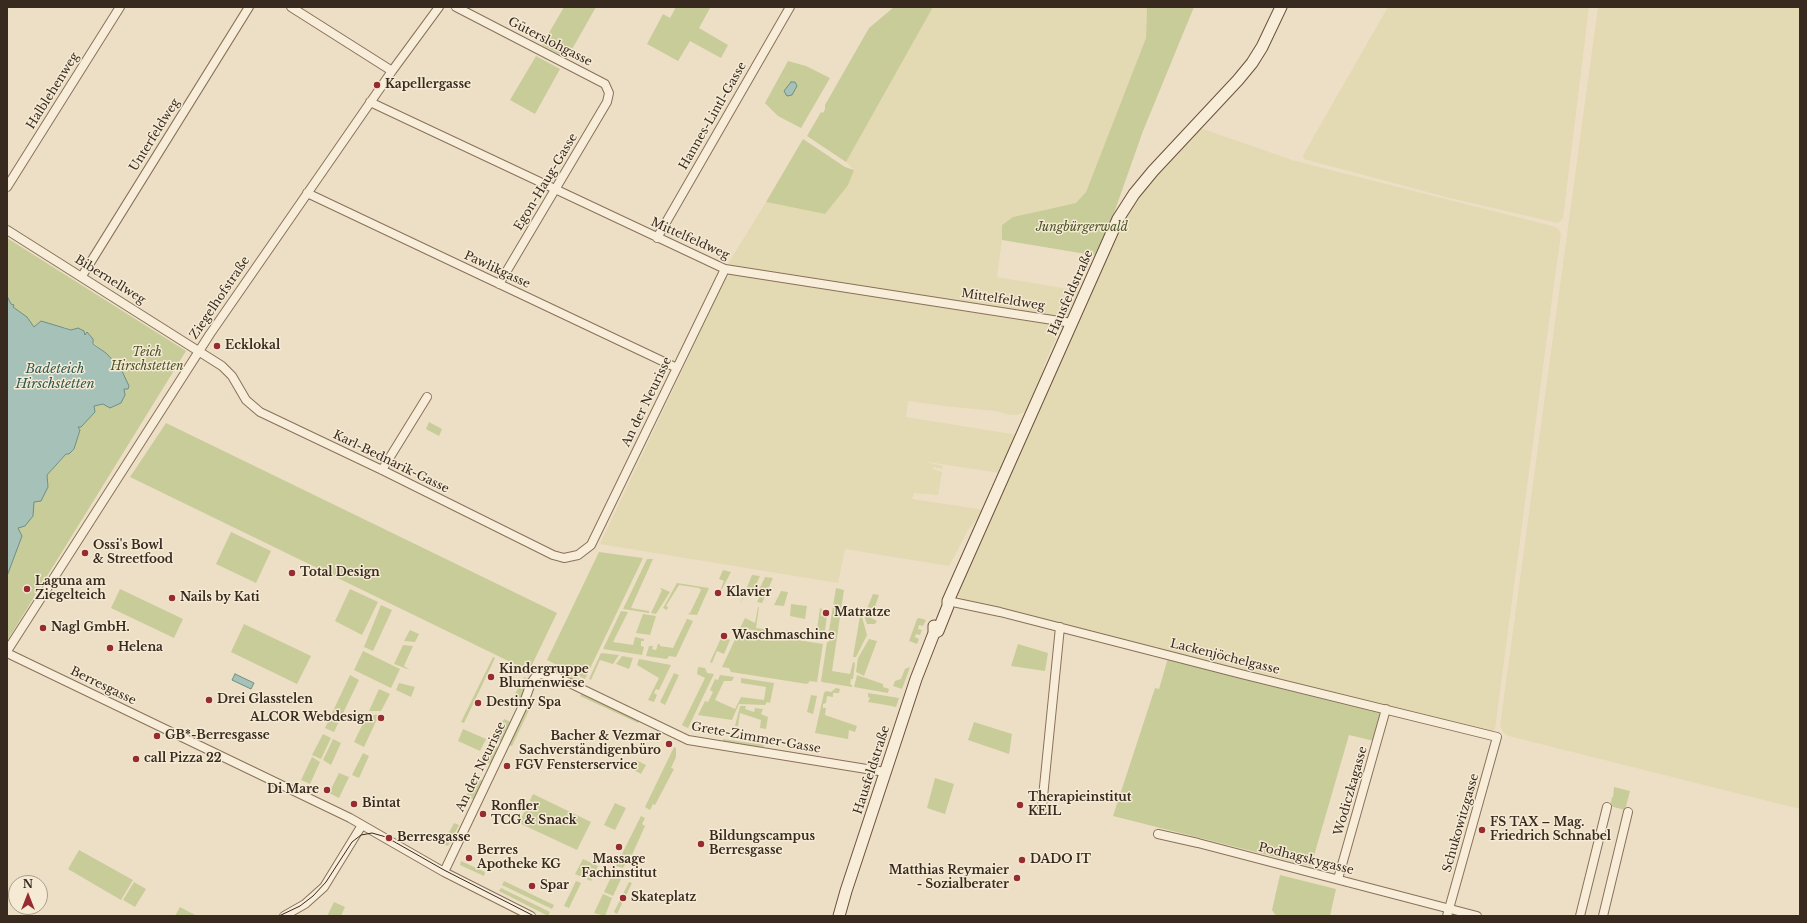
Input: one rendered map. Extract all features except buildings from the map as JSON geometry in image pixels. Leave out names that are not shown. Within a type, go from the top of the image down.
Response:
[{"type":"street","name":"Halblehenweg","points":[[7,187],[120,7]]},
{"type":"street","name":"Unterfeldweg","points":[[82,276],[249,7]]},
{"type":"street","points":[[291,7],[392,71]]},
{"type":"street","name":"Ziegelhofstraße","points":[[7,652],[199,351],[370,102],[439,7]]},
{"type":"street","name":"Güterslohgasse","points":[[456,7],[604,84],[609,90]]},
{"type":"street","name":"Hannes-Lintl-Gasse","points":[[657,238],[790,7]]},
{"type":"street","name":"Hausfeldstraße","points":[[839,916],[916,679],[934,633],[938,631],[948,606],[948,602],[1118,219],[1134,194],[1152,171],[1238,80],[1252,63],[1262,47],[1281,7]]},
{"type":"street","name":"Egon-Haug-Gasse","points":[[499,284],[607,102],[609,90]]},
{"type":"street","name":"Mittelfeldweg","points":[[370,102],[725,269],[1072,323]]},
{"type":"street","name":"Pawlikgasse","points":[[307,193],[677,368]]},
{"type":"street","name":"Bibernellweg","points":[[7,230],[199,351]]},
{"type":"street","name":"An der Neurisse","points":[[592,545],[725,269]]},
{"type":"street","name":"Karl-Bednarik-Gasse","points":[[199,351],[228,371],[246,400],[260,412],[382,470],[553,555],[564,558],[578,555],[592,545]]},
{"type":"street","points":[[382,470],[427,397]]},
{"type":"street","name":"Lackenjöchelgasse","points":[[948,602],[1000,612],[1497,737]]},
{"type":"street","points":[[1042,807],[1060,627]]},
{"type":"street","name":"Berresgasse","points":[[7,652],[362,825],[444,872],[531,916]]},
{"type":"street","name":"An der Neurisse","points":[[444,872],[522,708],[531,683],[536,676],[541,674]]},
{"type":"street","name":"Grete-Zimmer-Gasse","points":[[541,674],[559,678],[688,740],[885,772]]},
{"type":"street","name":"Wodiczkagasse","points":[[1338,879],[1386,709]]},
{"type":"street","name":"Schukowitzgasse","points":[[1448,912],[1497,737]]},
{"type":"street","points":[[1580,916],[1607,807]]},
{"type":"street","points":[[1603,916],[1628,812]]},
{"type":"street","points":[[284,916],[306,904],[324,887],[362,825]]},
{"type":"street","name":"Podhagskygasse","points":[[1158,834],[1338,879],[1448,912],[1477,916]]},
{"type":"shaded area","points":[[933,7],[1147,7],[1146,38],[1086,192],[1076,203],[1013,217],[1002,225],[1002,240],[997,277],[1081,291],[1072,323],[725,269],[766,202],[825,214],[854,170],[846,162]]},
{"type":"shaded area","points":[[1388,7],[1589,7],[1563,218],[1558,223],[1450,198],[1304,159],[1303,156],[1314,136]]},
{"type":"shaded area","points":[[1598,7],[1800,7],[1800,809],[1509,736],[1503,732],[1500,726]]},
{"type":"shaded area","points":[[1203,129],[1295,161],[1556,227],[1561,234],[1495,729],[1491,732],[964,600],[957,595],[957,590],[1123,217],[1139,193],[1196,130]]},
{"type":"shaded area","points":[[732,274],[1058,326],[1059,331],[1044,365],[1043,374],[1026,411],[1017,415],[1011,415],[996,411],[908,401],[906,417],[1018,435],[1000,473],[921,461],[943,466],[942,469],[933,467],[933,469],[942,472],[938,495],[914,493],[912,499],[984,510],[968,530],[949,566],[845,549],[838,583],[600,544],[726,278]]},
{"type":"green space","points":[[564,7],[596,7],[567,58],[542,45]]},
{"type":"green space","points":[[676,7],[710,8],[699,28],[728,45],[721,58],[690,41],[678,61],[647,44],[663,14],[670,18]]},
{"type":"green space","points":[[894,7],[933,7],[846,162],[807,136],[821,112],[823,113],[825,105],[869,28]]},
{"type":"green space","name":"Jungbürgerwald","points":[[1147,7],[1194,7],[1143,131],[1114,213],[1113,223],[1098,256],[1002,240],[1002,225],[1013,217],[1076,203],[1086,192],[1146,38]]},
{"type":"green space","points":[[536,56],[560,69],[535,114],[510,100]]},
{"type":"green space","points":[[788,61],[806,66],[830,78],[801,128],[778,116],[765,103]]},
{"type":"green space","points":[[803,139],[845,167],[854,170],[848,185],[825,214],[766,202]]},
{"type":"green space","name":"Teich Hirschstetten","points":[[7,238],[186,351],[7,641],[7,576],[22,536],[18,528],[34,502],[48,487],[47,475],[66,454],[74,449],[80,430],[77,427],[93,406],[103,404],[124,389],[128,389],[106,353],[85,336],[64,327],[55,327],[41,322],[34,327],[27,317],[12,307],[7,296]]},
{"type":"green space","points":[[429,422],[442,429],[439,436],[426,429]]},
{"type":"green space","points":[[166,423],[557,613],[529,671],[130,477]]},
{"type":"green space","points":[[231,532],[271,551],[256,583],[216,564]]},
{"type":"green space","points":[[599,552],[643,558],[585,679],[547,660]]},
{"type":"green space","points":[[647,559],[653,559],[631,608],[649,611],[649,613],[623,609]]},
{"type":"green space","points":[[723,570],[731,572],[719,593],[724,581],[719,579]]},
{"type":"green space","points":[[752,575],[760,576],[752,593],[747,591],[740,604]]},
{"type":"green space","points":[[765,577],[773,578],[762,603],[757,602],[760,596],[757,594]]},
{"type":"green space","points":[[677,583],[709,588],[697,615],[687,614],[690,613],[701,590],[699,588],[679,585],[666,606],[668,607],[667,610],[663,608]]},
{"type":"green space","points":[[661,588],[670,592],[656,614],[651,613],[662,590],[660,589]]},
{"type":"green space","points":[[836,588],[844,590],[832,671],[850,674],[853,662],[855,663],[853,679],[851,679],[850,684],[852,687],[821,681],[827,642],[829,642],[830,637],[828,637]]},
{"type":"green space","points":[[120,589],[183,619],[174,638],[111,608]]},
{"type":"green space","points":[[350,589],[378,602],[362,635],[335,621]]},
{"type":"green space","points":[[781,591],[788,592],[784,606],[774,605]]},
{"type":"green space","points":[[873,594],[879,595],[871,618],[877,621],[875,624],[867,624],[864,616]]},
{"type":"green space","points":[[791,604],[807,606],[805,619],[790,616]]},
{"type":"green space","points":[[381,605],[392,610],[373,651],[364,647]]},
{"type":"green space","points":[[758,607],[756,628],[784,632],[783,635],[740,628],[745,618],[755,623]]},
{"type":"green space","points":[[820,608],[822,609],[821,616],[827,617],[824,636],[818,635],[817,640],[802,638],[802,635],[816,637]]},
{"type":"green space","points":[[621,611],[628,612],[613,642],[633,645],[635,637],[644,639],[644,641],[641,641],[641,646],[644,647],[642,655],[603,649]]},
{"type":"green space","points":[[643,614],[656,616],[650,635],[636,633]]},
{"type":"green space","points":[[860,616],[862,617],[867,635],[856,657],[853,657]]},
{"type":"green space","points":[[685,618],[693,621],[676,657],[669,656],[667,659],[646,656],[649,646],[653,646],[652,649],[656,650],[658,644],[660,644],[660,646],[673,648],[687,619]]},
{"type":"green space","points":[[919,618],[926,620],[923,626],[919,625],[918,629],[922,630],[920,635],[916,634],[915,637],[919,639],[917,644],[909,641],[917,619]]},
{"type":"green space","points":[[244,624],[311,656],[297,684],[231,652]]},
{"type":"green space","points":[[410,630],[419,634],[415,642],[404,641]]},
{"type":"green space","points":[[739,631],[823,644],[817,682],[810,681],[807,684],[731,672],[729,668],[722,667]]},
{"type":"green space","points":[[722,636],[730,640],[724,654],[717,651],[712,663],[710,662]]},
{"type":"green space","points":[[869,639],[877,641],[864,676],[856,672],[858,658]]},
{"type":"green space","points":[[1018,644],[1048,653],[1045,671],[1011,666]]},
{"type":"green space","points":[[403,645],[413,646],[404,666],[410,670],[394,664]]},
{"type":"green space","points":[[363,651],[400,669],[391,688],[354,670]]},
{"type":"green space","points":[[601,653],[619,655],[613,664],[600,660],[591,680],[589,679]]},
{"type":"green space","points":[[622,656],[633,658],[629,669],[616,664]]},
{"type":"green space","points":[[493,657],[495,658],[464,723],[461,722]]},
{"type":"green space","points":[[1168,658],[1382,711],[1374,741],[1349,735],[1311,866],[1113,816],[1155,688],[1159,689]]},
{"type":"green space","points":[[639,659],[671,665],[659,690],[656,689],[654,693],[657,695],[654,702],[648,700],[659,678],[637,665]]},
{"type":"green space","points":[[553,667],[584,681],[582,684],[552,670]]},
{"type":"green space","points":[[698,667],[705,668],[707,673],[714,674],[688,728],[682,725],[705,678],[697,674]]},
{"type":"green space","points":[[910,667],[902,689],[893,686],[895,681],[901,679],[905,669]]},
{"type":"green space","points":[[674,673],[679,675],[665,705],[660,702]]},
{"type":"green space","points":[[350,675],[359,680],[334,732],[325,728]]},
{"type":"green space","points":[[720,675],[734,677],[732,681],[724,681],[715,700],[735,709],[741,697],[764,700],[766,687],[741,683],[741,678],[774,683],[770,703],[767,702],[765,705],[739,704],[732,720],[698,715],[705,701],[708,702],[713,692],[710,690],[715,679],[718,680]]},
{"type":"green space","points":[[857,675],[883,684],[883,687],[889,689],[888,693],[854,687]]},
{"type":"green space","points":[[524,677],[529,679],[519,706],[511,702]]},
{"type":"green space","points":[[399,683],[415,687],[411,697],[396,690]]},
{"type":"green space","points":[[836,688],[840,689],[839,693],[833,693],[833,697],[827,696],[826,703],[823,704],[823,708],[826,708],[825,715],[857,726],[855,732],[849,730],[848,739],[815,733],[824,693],[826,691],[831,692]]},
{"type":"green space","points":[[379,689],[390,694],[381,711],[369,711]]},
{"type":"green space","points":[[582,693],[640,720],[638,723],[580,696]]},
{"type":"green space","points":[[868,693],[899,698],[896,707],[868,702],[870,698],[868,697]]},
{"type":"green space","points":[[811,695],[817,696],[813,714],[807,712]]},
{"type":"green space","points":[[529,702],[532,704],[512,746],[508,745]]},
{"type":"green space","points":[[740,706],[746,706],[745,709],[754,712],[755,708],[763,709],[761,714],[768,717],[766,729],[760,728],[761,720],[740,713],[738,726],[735,726]]},
{"type":"green space","points":[[367,715],[379,715],[364,747],[354,742]]},
{"type":"green space","points":[[504,719],[511,722],[502,742],[494,738]]},
{"type":"green space","points":[[974,722],[1012,734],[1009,754],[968,740]]},
{"type":"green space","points":[[463,729],[486,739],[480,751],[458,741]]},
{"type":"green space","points":[[323,734],[331,738],[321,759],[312,755]]},
{"type":"green space","points":[[333,739],[341,743],[331,765],[323,760]]},
{"type":"green space","points":[[723,739],[764,745],[763,749],[723,743]]},
{"type":"green space","points":[[492,743],[498,748],[491,764],[483,761]]},
{"type":"green space","points":[[674,747],[676,748],[676,757],[671,768],[674,769],[655,805],[653,804],[650,810],[645,807]]},
{"type":"green space","points":[[363,753],[369,756],[359,778],[352,775]]},
{"type":"green space","points":[[312,757],[320,762],[310,784],[301,780]]},
{"type":"green space","points":[[636,760],[646,765],[641,774],[632,769]]},
{"type":"green space","points":[[339,773],[349,777],[339,798],[329,793]]},
{"type":"green space","points":[[476,777],[483,781],[474,800],[466,796]]},
{"type":"green space","points":[[935,778],[954,784],[945,814],[927,808]]},
{"type":"green space","points":[[1614,787],[1630,791],[1625,810],[1610,806]]},
{"type":"green space","points":[[533,794],[591,822],[577,850],[519,823]]},
{"type":"green space","points":[[615,803],[626,808],[615,830],[604,825]]},
{"type":"green space","points":[[641,816],[645,818],[642,824],[645,826],[632,855],[630,854],[623,868],[616,866]]},
{"type":"green space","points":[[454,823],[459,825],[448,846],[443,844]]},
{"type":"green space","points":[[79,850],[133,880],[121,900],[68,869]]},
{"type":"green space","points":[[583,859],[598,866],[591,881],[575,874]]},
{"type":"green space","points":[[461,861],[485,872],[484,876],[460,865]]},
{"type":"green space","points":[[613,873],[621,879],[613,896],[604,892]]},
{"type":"green space","points":[[1280,875],[1336,889],[1330,916],[1276,916],[1272,910]]},
{"type":"green space","points":[[504,881],[554,905],[552,909],[502,885]]},
{"type":"green space","points":[[576,881],[581,883],[569,908],[564,906]]},
{"type":"green space","points":[[134,882],[146,889],[135,907],[123,900]]},
{"type":"green space","name":"Skateplatz","points":[[629,882],[632,883],[617,914],[614,912]]},
{"type":"green space","points":[[501,888],[550,912],[548,916],[499,891]]},
{"type":"green space","points":[[603,894],[612,898],[605,916],[594,913]]},
{"type":"green space","points":[[334,902],[345,907],[341,916],[327,916]]},
{"type":"green space","points":[[180,907],[197,916],[175,916]]},
{"type":"water","points":[[791,82],[795,82],[797,86],[792,95],[787,96],[784,91]]},
{"type":"water","name":"Badeteich Hirschstetten","points":[[7,296],[11,304],[14,305],[13,307],[27,317],[34,327],[41,321],[71,330],[78,328],[84,331],[85,335],[87,332],[93,339],[93,344],[106,353],[121,369],[129,386],[128,389],[124,389],[125,395],[121,403],[110,408],[103,404],[94,406],[95,412],[81,427],[78,427],[80,430],[74,449],[69,454],[66,454],[47,475],[48,487],[41,501],[34,502],[33,516],[25,526],[18,528],[22,536],[7,576]]},
{"type":"water","points":[[235,674],[254,683],[251,689],[232,680]]},
{"type":"tram line","points":[[279,916],[300,906],[313,896],[326,882],[352,842],[361,835],[372,833],[386,837],[444,870],[534,916]]},
{"type":"place","name":"Kapellergasse","points":[[377,85]]},
{"type":"place","name":"Ecklokal","points":[[217,346]]},
{"type":"place","name":"Ossi's Bowl & Streetfood","points":[[85,553]]},
{"type":"place","name":"Total Design","points":[[292,573]]},
{"type":"place","name":"Laguna am Ziegelteich","points":[[27,589]]},
{"type":"place","name":"Klavier","points":[[718,593]]},
{"type":"place","name":"Nails by Kati","points":[[172,598]]},
{"type":"place","name":"Matratze","points":[[826,613]]},
{"type":"place","name":"Nagl GmbH.","points":[[43,628]]},
{"type":"place","name":"Waschmaschine","points":[[724,636]]},
{"type":"place","name":"Helena","points":[[110,648]]},
{"type":"place","name":"Kindergruppe Blumenwiese","points":[[491,677]]},
{"type":"place","name":"Drei Glasstelen","points":[[209,700]]},
{"type":"place","name":"Destiny Spa","points":[[478,703]]},
{"type":"place","name":"ALCOR Webdesign","points":[[381,718]]},
{"type":"place","name":"GB*-Berresgasse","points":[[157,736]]},
{"type":"place","name":"Bacher & Vezmar Sachverständigenbüro","points":[[669,744]]},
{"type":"place","name":"call Pizza 22","points":[[136,759]]},
{"type":"place","name":"FGV Fensterservice","points":[[507,766]]},
{"type":"place","name":"Di Mare","points":[[327,790]]},
{"type":"place","name":"Bintat","points":[[354,804]]},
{"type":"place","name":"Therapieinstitut KEIL","points":[[1020,805]]},
{"type":"place","name":"Ronfler TCG & Snack","points":[[483,814]]},
{"type":"place","name":"FS TAX – Mag. Friedrich Schnabel","points":[[1482,830]]},
{"type":"place","name":"Berresgasse","points":[[389,838]]},
{"type":"place","name":"Bildungscampus Berresgasse","points":[[701,844]]},
{"type":"place","name":"Massage Fachinstitut","points":[[619,847]]},
{"type":"place","name":"Berres Apotheke KG","points":[[469,858]]},
{"type":"place","name":"DADO IT","points":[[1022,860]]},
{"type":"place","name":"Matthias Reymaier - Sozialberater","points":[[1017,878]]},
{"type":"place","name":"Spar","points":[[532,886]]},
{"type":"place","name":"Skateplatz","points":[[623,898]]}]
